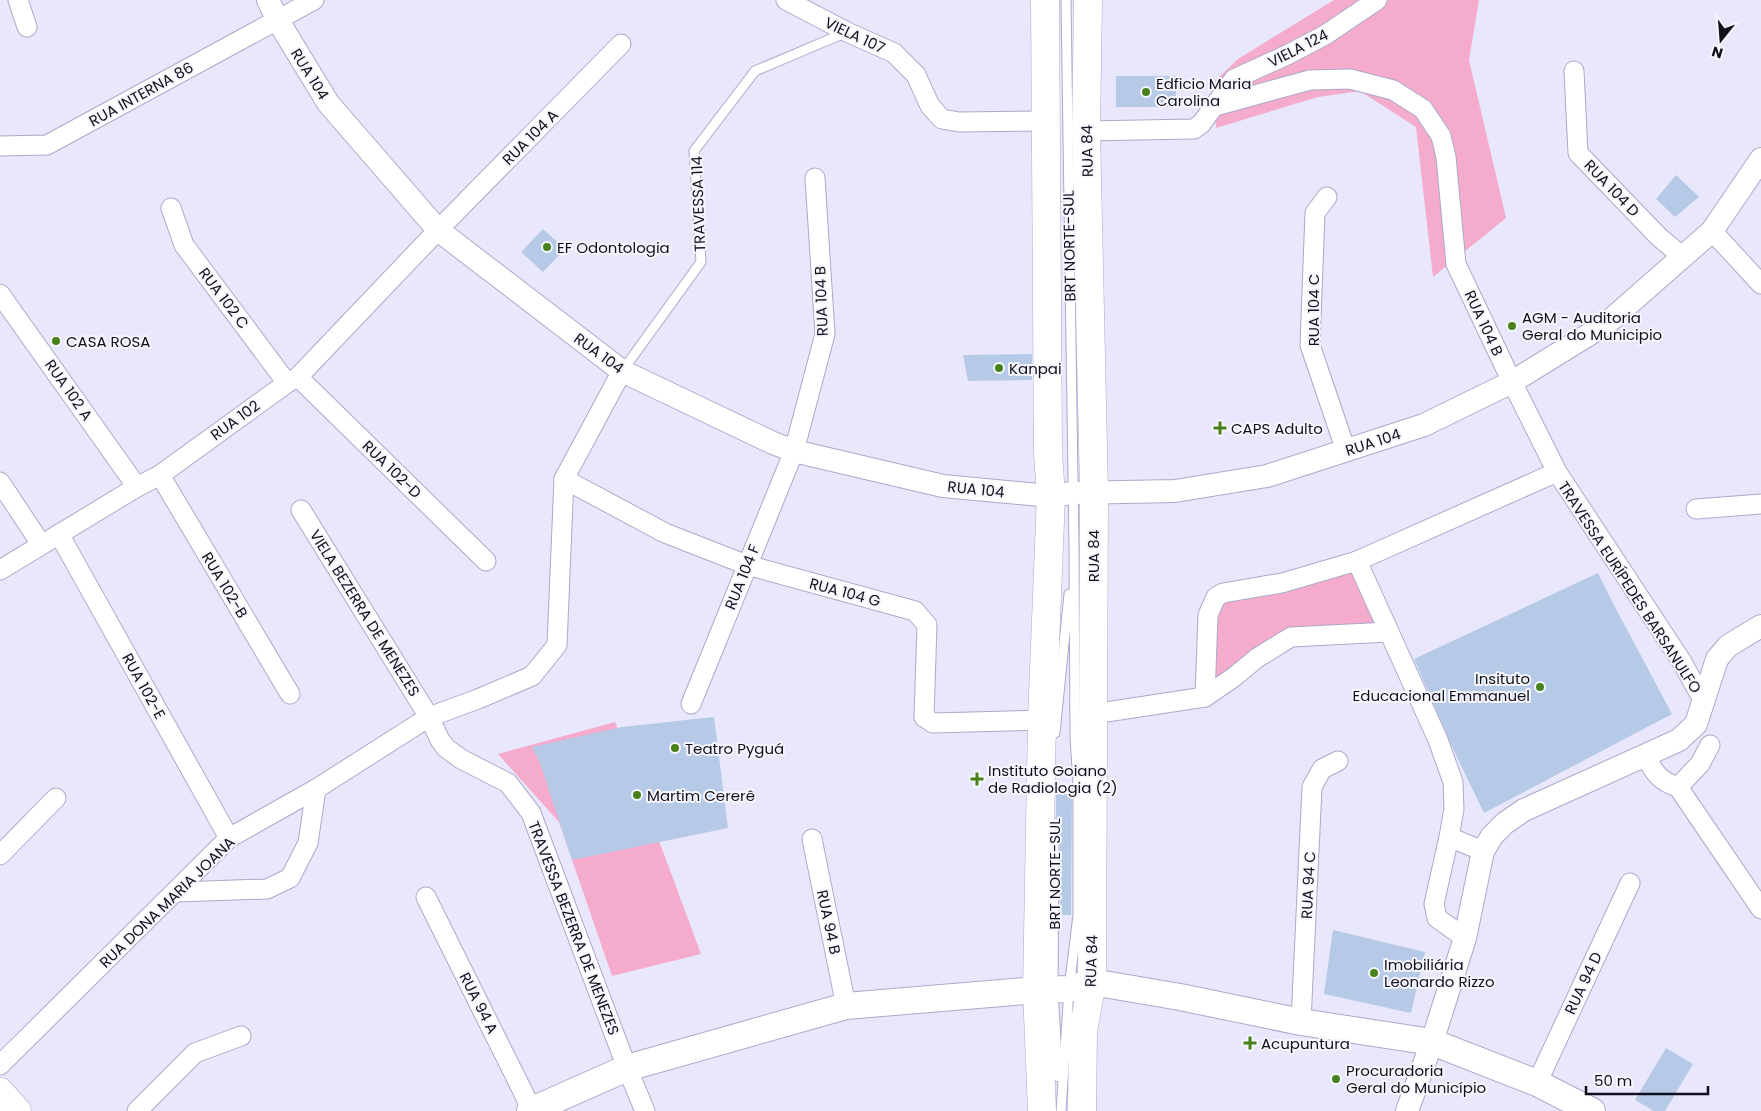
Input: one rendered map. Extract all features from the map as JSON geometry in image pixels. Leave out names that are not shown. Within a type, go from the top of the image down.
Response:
[{"type":"main road","name":"RUA 84","points":[[1042,1111],[1063,987],[1093,714],[1072,494],[1048,453],[1045,0]]},
{"type":"main road","name":"RUA 84","points":[[1082,1111],[1084,1031],[1063,987],[1048,729],[1072,494],[1086,131],[1088,0]]},
{"type":"main road","points":[[531,1110],[627,1068],[846,1006],[1063,987],[1180,997],[1302,1022],[1432,1042],[1537,1083],[1592,1111]]},
{"type":"main road","points":[[0,1092],[17,1111]]},
{"type":"street","points":[[18,0],[27,27]]},
{"type":"street","points":[[272,10],[314,0]]},
{"type":"street","name":"VIELA 107","points":[[786,0],[894,54],[916,75],[930,106],[942,119],[959,122],[1045,121]]},
{"type":"street","name":"VIELA 124","points":[[1086,131],[1194,129],[1201,124],[1234,79],[1325,35],[1377,0]]},
{"type":"street","name":"RUA INTERNA 86","points":[[0,146],[47,145],[272,10]]},
{"type":"street","name":"RUA 104","points":[[272,10],[328,103],[438,230],[622,371],[773,443],[794,451],[943,486],[1072,494],[1175,491],[1266,476],[1424,425],[1512,382],[1606,324],[1712,231],[1761,159]]},
{"type":"street","name":"RUA 104 A","points":[[438,230],[621,44]]},
{"type":"street","name":"RUA 104 D","points":[[1574,72],[1578,153],[1659,237],[1683,257]]},
{"type":"street","name":"RUA 104 B","points":[[1215,106],[1310,80],[1350,79],[1393,90],[1423,109],[1441,136],[1446,157],[1456,264],[1512,382]]},
{"type":"street","name":"RUA 104 B","points":[[794,451],[825,334],[815,178]]},
{"type":"street","name":"RUA 104 C","points":[[1327,197],[1315,213],[1310,345],[1346,451]]},
{"type":"street","name":"RUA 102 C","points":[[171,208],[184,245],[292,380]]},
{"type":"street","name":"RUA 102","points":[[0,570],[160,475],[292,380],[438,230]]},
{"type":"street","points":[[1712,231],[1761,284]]},
{"type":"street","name":"RUA 102 A","points":[[0,294],[137,487]]},
{"type":"street","points":[[429,717],[532,676],[557,645],[564,479],[622,371]]},
{"type":"street","name":"RUA 102-D","points":[[292,380],[486,561]]},
{"type":"street","name":"TRAVESSA EURÍPEDES BARSANULFO","points":[[1512,382],[1557,472],[1682,662],[1704,702]]},
{"type":"street","name":"RUA 104 F","points":[[691,704],[794,451]]},
{"type":"street","name":"TRAVESSA EURÍPEDES BARSANULFO","points":[[1205,697],[1208,614],[1216,597],[1223,593],[1282,583],[1357,561],[1557,472]]},
{"type":"street","name":"RUA 102-B","points":[[160,475],[290,694]]},
{"type":"street","name":"RUA 104 G","points":[[564,479],[665,533],[747,565],[915,611],[928,625],[924,717],[932,723],[1048,729]]},
{"type":"street","points":[[0,482],[41,544]]},
{"type":"street","points":[[1696,509],[1761,504]]},
{"type":"street","name":"VIELA BEZERRA DE MENEZES","points":[[301,510],[429,717]]},
{"type":"street","name":"RUA 102-E","points":[[59,534],[229,838]]},
{"type":"street","points":[[1357,561],[1438,740],[1452,782],[1454,809],[1450,838],[1434,904],[1437,918],[1465,938]]},
{"type":"street","points":[[1407,1111],[1432,1042],[1465,938],[1483,851],[1492,836],[1498,829],[1524,810],[1679,740],[1696,724],[1717,659],[1728,646],[1761,626]]},
{"type":"street","points":[[1093,714],[1205,697],[1257,658],[1291,638],[1389,632]]},
{"type":"street","name":"RUA DONA MARIA JOANA","points":[[0,1064],[177,892],[229,838],[316,789],[429,717]]},
{"type":"street","name":"TRAVESSA BEZERRA DE MENEZES","points":[[429,717],[446,748],[461,759],[508,783],[531,813],[645,1111]]},
{"type":"street","points":[[1678,787],[1700,764],[1710,745]]},
{"type":"street","points":[[1645,756],[1661,780],[1678,787],[1761,909]]},
{"type":"street","name":"RUA 94 C","points":[[1302,1022],[1312,787],[1322,769],[1338,761]]},
{"type":"street","points":[[177,892],[268,889],[290,878],[308,843],[316,789]]},
{"type":"street","points":[[0,855],[56,798]]},
{"type":"street","points":[[1450,838],[1483,851]]},
{"type":"street","name":"RUA 94 B","points":[[812,839],[846,1006]]},
{"type":"street","name":"RUA 94 D","points":[[1537,1083],[1630,883]]},
{"type":"street","name":"RUA 94 A","points":[[426,896],[531,1110]]},
{"type":"street","points":[[138,1111],[195,1053],[241,1036]]},
{"type":"lane","name":"BRT NORTE-SUL","points":[[1060,1111],[1063,987],[1078,916],[1078,784],[1075,737],[1066,0]]},
{"type":"lane","name":"TRAVESSA 114","points":[[622,371],[701,262],[694,151],[755,71],[847,32]]},
{"type":"lane","points":[[1048,729],[1074,547]]},
{"type":"lane","name":"BRT NORTE-SUL","points":[[1054,815],[1063,987],[1060,1111]]},
{"type":"shaded area","points":[[1334,0],[1479,0],[1469,60],[1506,218],[1433,277],[1416,127],[1360,91],[1318,97],[1216,128],[1214,82],[1238,59]]},
{"type":"shaded area","points":[[1352,570],[1381,626],[1287,630],[1215,684],[1215,632],[1218,612],[1222,603]]},
{"type":"shaded area","points":[[615,722],[701,954],[612,976],[559,822],[498,754]]},
{"type":"building","name":"Edficio Maria Carolina","points":[[1116,76],[1176,76],[1176,107],[1116,107]]},
{"type":"building","points":[[1676,175],[1699,197],[1675,217],[1656,199]]},
{"type":"building","name":"EF Odontologia","points":[[543,229],[565,249],[543,272],[521,252]]},
{"type":"building","name":"Kanpai","points":[[1032,354],[1032,380],[968,381],[963,355]]},
{"type":"building","name":"Insituto Educacional Emmanuel","points":[[1598,573],[1672,714],[1484,813],[1455,753],[1414,659]]},
{"type":"building","name":"Martim Cererê","points":[[714,717],[728,828],[572,860],[540,763],[532,747],[622,727]]},
{"type":"building","points":[[1056,790],[1072,791],[1071,915],[1060,915],[1060,823],[1056,817]]},
{"type":"building","name":"Imobiliária Leonardo Rizzo","points":[[1333,930],[1425,952],[1411,1013],[1324,994]]},
{"type":"building","points":[[1666,1048],[1693,1064],[1665,1111],[1654,1111],[1635,1100]]},
{"type":"place","name":"Edficio Maria Carolina","points":[[1146,92]]},
{"type":"place","name":"EF Odontologia","points":[[547,247]]},
{"type":"place","name":"AGM - Auditoria Geral do Municipio","points":[[1512,326]]},
{"type":"place","name":"CASA ROSA","points":[[56,341]]},
{"type":"place","name":"Kanpai","points":[[999,368]]},
{"type":"place","name":"CAPS Adulto","points":[[1220,428]]},
{"type":"place","name":"Insituto Educacional Emmanuel","points":[[1540,687]]},
{"type":"place","name":"Teatro Pyguá","points":[[675,748]]},
{"type":"place","name":"Instituto Goiano de Radiologia (2)","points":[[977,779]]},
{"type":"place","name":"Martim Cererê","points":[[637,795]]},
{"type":"place","name":"Imobiliária Leonardo Rizzo","points":[[1374,973]]},
{"type":"place","name":"Acupuntura","points":[[1250,1043]]},
{"type":"place","name":"Procuradoria Geral do Município","points":[[1336,1079]]}]
